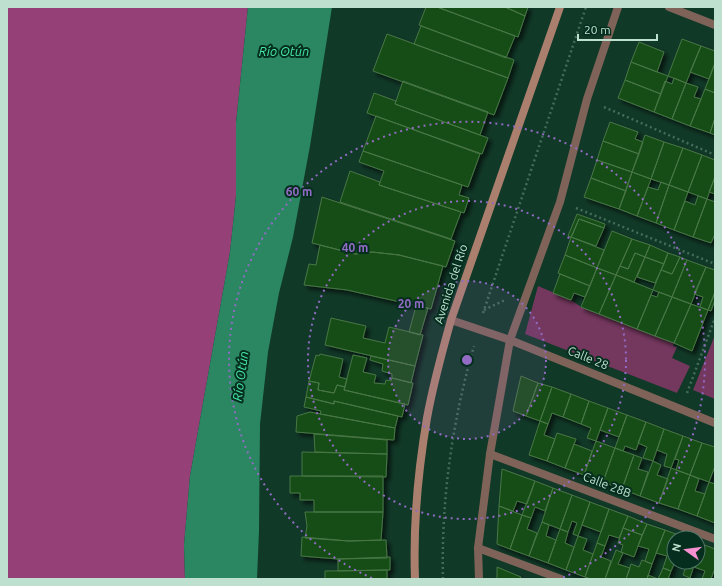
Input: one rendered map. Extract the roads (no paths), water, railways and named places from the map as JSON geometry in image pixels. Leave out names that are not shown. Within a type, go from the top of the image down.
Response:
[{"type":"main road","name":"Avenida del Río","points":[[415,579],[417,498],[427,418],[451,320],[560,7]]},
{"type":"street","points":[[479,579],[478,548],[490,454],[510,340],[560,202],[587,99],[618,7]]},
{"type":"street","points":[[669,7],[715,25]]},
{"type":"street","name":"Calle 28","points":[[451,320],[510,340],[715,423]]},
{"type":"street","name":"Calle 28B","points":[[490,454],[715,539]]},
{"type":"street","points":[[478,548],[561,579]]},
{"type":"water","name":"Río Otún","points":[[248,7],[332,7],[310,146],[293,237],[279,293],[268,352],[260,424],[257,579],[185,579],[184,545],[190,476],[230,252],[236,196],[236,123]]}]
